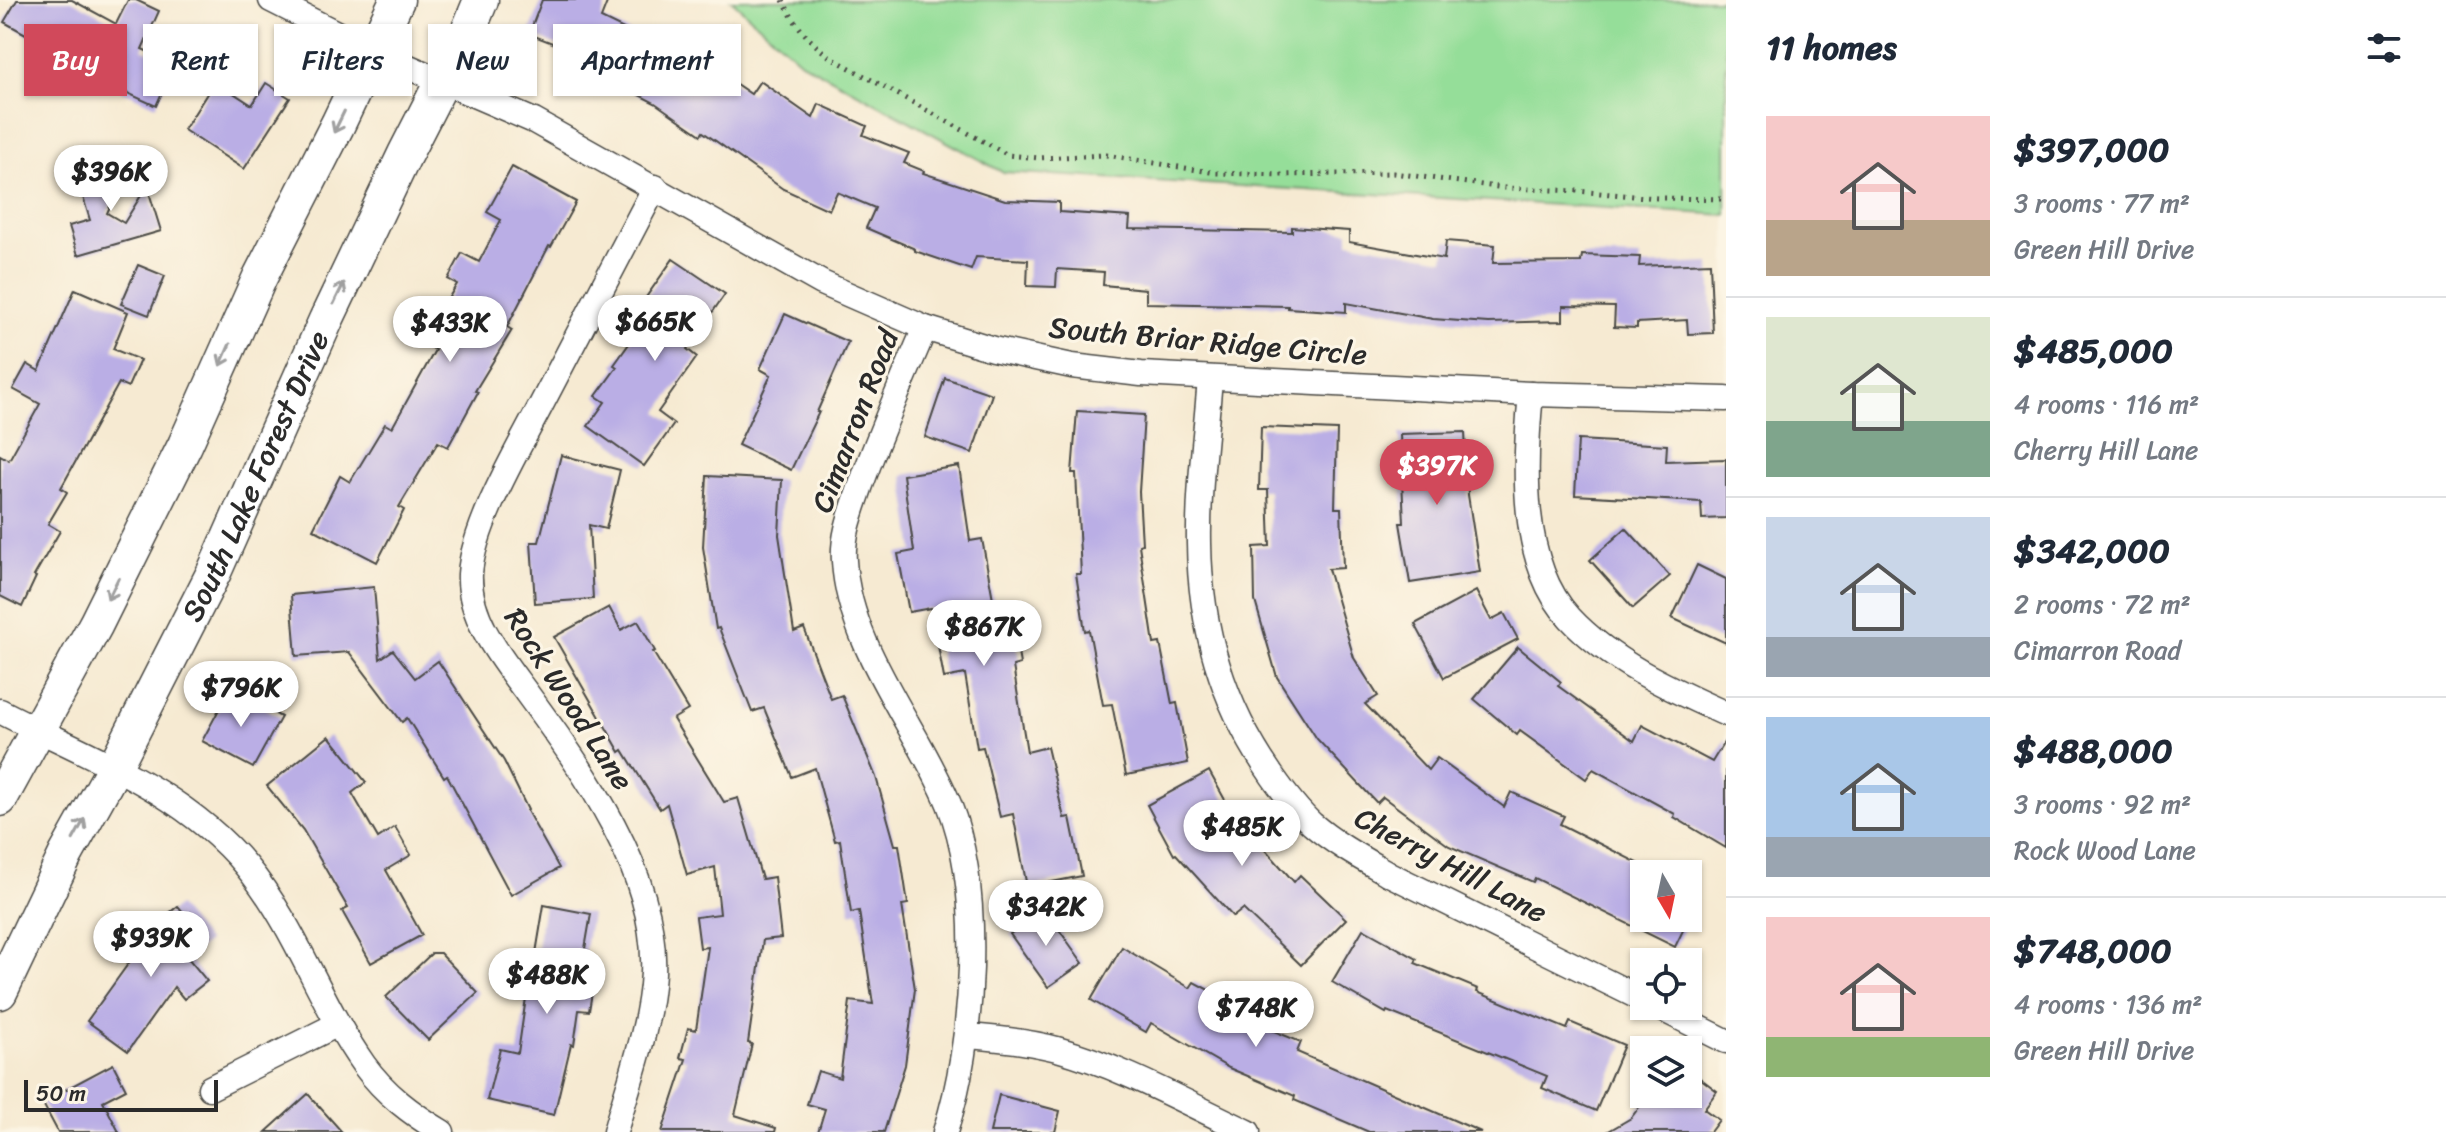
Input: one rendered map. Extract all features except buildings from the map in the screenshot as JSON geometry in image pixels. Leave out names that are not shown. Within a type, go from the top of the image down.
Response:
[{"type":"main road","points":[[385,24],[397,0]]},
{"type":"main road","name":"South Lake Forest Drive","points":[[470,24],[481,0]]},
{"type":"main road","points":[[0,799],[96,624],[171,472],[260,277],[351,96]]},
{"type":"main road","name":"South Lake Forest Drive","points":[[0,992],[66,854],[114,768],[214,572],[332,307],[436,96]]},
{"type":"street","name":"South Briar Ridge Circle","points":[[271,0],[319,24]]},
{"type":"street","name":"South Briar Ridge Circle","points":[[478,96],[534,121],[822,283],[925,328],[1019,356],[1072,366],[1210,378],[1531,394],[1726,399]]},
{"type":"street","name":"Rock Wood Lane","points":[[615,1132],[650,1002],[653,971],[649,917],[630,859],[579,768],[512,673],[480,621],[471,594],[470,572],[475,549],[500,484],[655,187]]},
{"type":"street","name":"Cimarron Road","points":[[925,328],[873,450],[852,511],[843,559],[861,630],[948,803],[961,842],[969,916],[966,1036],[945,1132]]},
{"type":"street","name":"Cherry Hill Lane","points":[[1210,378],[1199,540],[1204,613],[1210,644],[1228,699],[1257,754],[1292,803],[1313,825],[1352,853],[1630,993]]},
{"type":"street","points":[[1531,394],[1526,476],[1529,524],[1541,567],[1554,595],[1567,616],[1589,637],[1622,660],[1661,684],[1726,714]]},
{"type":"street","points":[[0,711],[162,792],[193,814],[244,864],[270,895],[338,1024],[365,1066],[386,1091],[413,1115],[442,1132]]},
{"type":"street","points":[[1684,1020],[1726,1041]]},
{"type":"street","points":[[210,1088],[338,1024]]},
{"type":"street","points":[[966,1036],[1006,1039],[1056,1049],[1114,1069],[1248,1132]]},
{"type":"path","points":[[783,0],[791,17],[811,43],[830,57],[1008,155],[1039,158],[1106,155],[1229,173],[1393,173],[1505,188],[1657,198],[1726,199]]},
{"type":"green space","points":[[731,0],[1726,0],[1726,215],[1002,172],[801,62]]}]
